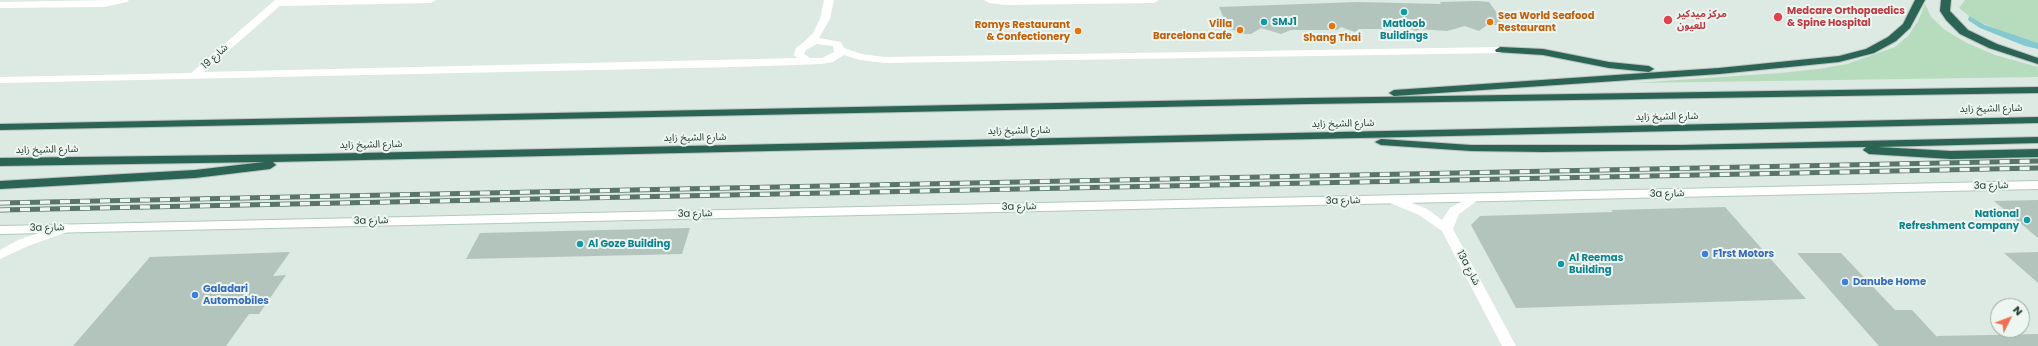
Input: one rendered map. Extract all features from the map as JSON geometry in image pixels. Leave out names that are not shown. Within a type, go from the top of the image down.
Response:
[{"type":"highway","points":[[1308,101],[1439,89],[1719,71],[1821,62],[1870,50],[1882,45],[1901,33],[1907,26],[1920,0]]},
{"type":"highway","points":[[1946,0],[1945,11],[1949,18],[1964,32],[1994,46],[2038,61]]},
{"type":"highway","points":[[1500,50],[1550,53],[1625,67],[1719,71]]},
{"type":"highway","name":"شارع الشيخ زايد","points":[[0,127],[1308,101],[2038,90]]},
{"type":"highway","name":"شارع الشيخ زايد","points":[[0,162],[314,158],[2038,120]]},
{"type":"highway","points":[[1326,136],[1427,146],[1508,149],[1682,148],[2038,140]]},
{"type":"highway","points":[[1825,145],[1859,150],[1921,154],[2038,153]]},
{"type":"highway","points":[[0,185],[194,174],[314,158]]},
{"type":"street","points":[[0,6],[96,4],[124,0]]},
{"type":"street","points":[[322,0],[334,1]]},
{"type":"street","points":[[280,2],[431,0]]},
{"type":"street","points":[[762,63],[799,51],[809,43],[817,34],[825,19],[829,0]]},
{"type":"street","points":[[989,0],[1005,2],[1154,0]]},
{"type":"street","name":"شارع 19","points":[[195,76],[280,2]]},
{"type":"street","points":[[0,80],[762,63],[829,60],[839,54],[837,46],[827,33],[825,19]]},
{"type":"street","name":"شارع 19","points":[[208,75],[237,39]]},
{"type":"street","points":[[809,43],[821,41],[837,46],[860,57],[884,60],[1500,50]]},
{"type":"street","points":[[799,51],[799,55],[808,61]]},
{"type":"street","name":"3a شارع","points":[[0,230],[2038,185]]},
{"type":"street","points":[[1394,200],[1423,212],[1447,229],[1449,219],[1454,210],[1475,198]]},
{"type":"street","points":[[0,255],[23,244],[65,228]]},
{"type":"street","name":"13a شارع","points":[[1447,229],[1509,346]]},
{"type":"green space","points":[[1965,0],[2038,0],[2038,43],[2003,32],[1973,19],[1959,8]]},
{"type":"green space","points":[[1925,4],[1931,17],[1945,30],[1967,43],[1995,55],[2038,67],[2038,77],[1634,83],[1781,73],[1847,64],[1895,47],[1908,36],[1918,21]]},
{"type":"water","points":[[1969,16],[1985,25],[2038,43],[2038,49],[2025,46],[1980,28],[1968,20]]},
{"type":"building","name":"Matloob Buildings","points":[[1358,2],[1441,4],[1440,2],[1489,2],[1502,20],[1499,20],[1502,25],[1487,25],[1479,31],[1465,26],[1447,31],[1420,29],[1416,31],[1404,26],[1399,29],[1359,29],[1355,32],[1341,27],[1337,30],[1291,30],[1281,34],[1261,28],[1251,34],[1244,34],[1228,28],[1219,7]]},
{"type":"building","name":"National Refreshment Company","points":[[2038,200],[2038,238],[1994,201]]},
{"type":"building","points":[[1725,207],[1806,299],[1516,308],[1471,225],[1480,216]]},
{"type":"building","name":"Al Goze Building","points":[[690,228],[682,254],[466,259],[480,233]]},
{"type":"building","name":"Galadari Automobiles","points":[[290,252],[273,276],[286,275],[259,314],[249,314],[226,346],[73,346],[150,257]]},
{"type":"building","name":"National Refreshment Company","points":[[2038,252],[2038,283],[2004,253]]},
{"type":"building","name":"Danube Home","points":[[1797,253],[1841,253],[1895,310],[1912,310],[1937,337],[1990,335],[1990,338],[2030,338],[2030,334],[2038,334],[2038,346],[1879,346]]},
{"type":"railway","points":[[0,203],[2038,161]]},
{"type":"railway","points":[[0,210],[2038,168]]},
{"type":"place","name":"Matloob Buildings","points":[[1404,12]]},
{"type":"place","name":"Medcare Orthopaedics & Spine Hospital","points":[[1778,17]]},
{"type":"place","name":"مركز ميدكير للعيون","points":[[1668,20]]},
{"type":"place","name":"SMJ1","points":[[1264,22]]},
{"type":"place","name":"Sea World Seafood Restaurant","points":[[1490,22]]},
{"type":"place","name":"Shang Thai","points":[[1332,26]]},
{"type":"place","name":"Villa Barcelona Cafe","points":[[1240,30]]},
{"type":"place","name":"Romys Restaurant & Confectionery","points":[[1078,31]]},
{"type":"place","name":"National Refreshment Company","points":[[2027,220]]},
{"type":"place","name":"Al Goze Building","points":[[580,244]]},
{"type":"place","name":"F1rst Motors","points":[[1705,254]]},
{"type":"place","name":"Al Reemas Building","points":[[1561,264]]},
{"type":"place","name":"Danube Home","points":[[1845,282]]},
{"type":"place","name":"Galadari Automobiles","points":[[195,295]]}]
